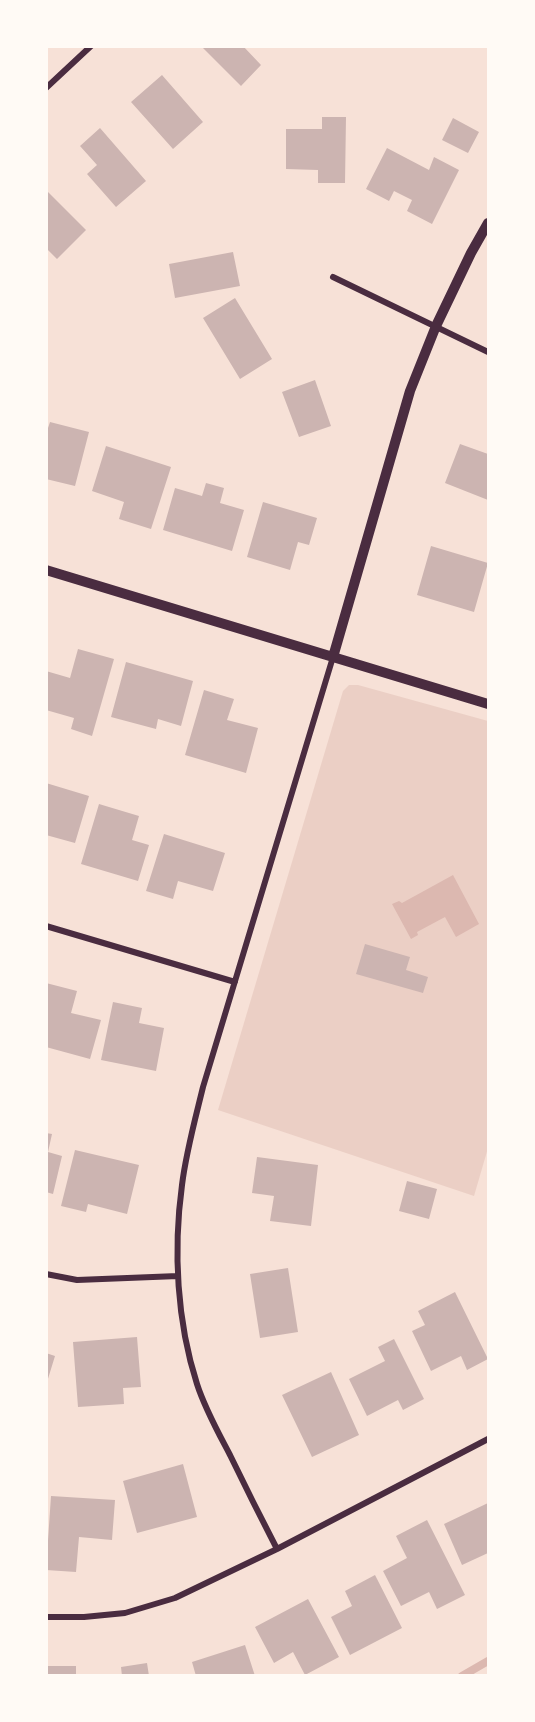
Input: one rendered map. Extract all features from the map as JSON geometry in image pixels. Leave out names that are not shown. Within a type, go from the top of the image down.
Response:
[{"type":"street","points":[[46,88],[91,46]]},
{"type":"street","points":[[277,1549],[197,1385],[183,1328],[178,1276],[180,1205],[189,1145],[203,1087],[333,657],[410,391],[436,326],[471,253],[489,223]]},
{"type":"street","points":[[333,277],[489,352]]},
{"type":"street","points":[[46,570],[489,704]]},
{"type":"street","points":[[46,926],[235,982]]},
{"type":"street","points":[[46,1274],[77,1280],[178,1276]]},
{"type":"street","points":[[46,1617],[84,1617],[125,1613],[175,1598],[277,1549],[489,1439]]},
{"type":"shaded area","points":[[349,685],[358,685],[488,721],[488,1148],[474,1196],[218,1110],[343,691]]},
{"type":"shaded area","points":[[453,875],[479,924],[456,937],[445,917],[417,932],[418,935],[411,939],[392,904],[399,901],[402,903]]},
{"type":"building","points":[[201,46],[243,46],[261,65],[241,86]]},
{"type":"building","points":[[162,75],[203,122],[173,149],[131,102]]},
{"type":"building","points":[[322,117],[346,117],[345,183],[318,183],[318,170],[286,169],[286,129],[322,129]]},
{"type":"building","points":[[453,118],[479,132],[468,153],[442,140]]},
{"type":"building","points":[[100,128],[146,181],[116,207],[87,174],[97,165],[80,146]]},
{"type":"building","points":[[387,148],[429,170],[434,157],[459,170],[432,224],[407,211],[412,200],[394,191],[389,201],[366,189]]},
{"type":"building","points":[[46,190],[86,230],[57,259],[46,248],[48,238],[46,236]]},
{"type":"building","points":[[233,252],[240,286],[175,298],[169,264]]},
{"type":"building","points":[[235,298],[272,359],[240,379],[203,318]]},
{"type":"building","points":[[315,380],[331,426],[299,437],[282,392]]},
{"type":"building","points":[[50,422],[89,432],[75,486],[46,479],[46,428]]},
{"type":"building","points":[[460,444],[488,454],[488,500],[445,483]]},
{"type":"building","points":[[106,446],[171,467],[151,529],[119,519],[124,502],[92,491]]},
{"type":"building","points":[[206,483],[224,488],[220,503],[244,510],[232,551],[163,530],[175,488],[202,496]]},
{"type":"building","points":[[263,502],[317,518],[309,545],[298,542],[290,570],[247,557]]},
{"type":"building","points":[[431,546],[488,563],[474,612],[417,595]]},
{"type":"building","points":[[78,649],[114,659],[92,736],[71,729],[74,718],[46,710],[46,671],[70,678]]},
{"type":"building","points":[[126,662],[193,681],[181,726],[158,719],[156,729],[111,717]]},
{"type":"building","points":[[204,690],[234,699],[227,720],[258,728],[246,773],[185,755]]},
{"type":"building","points":[[46,783],[89,796],[75,843],[46,835]]},
{"type":"building","points":[[99,804],[139,816],[132,840],[149,845],[138,881],[81,864]]},
{"type":"building","points":[[164,834],[225,853],[213,891],[178,881],[173,899],[146,891]]},
{"type":"building","points":[[365,944],[410,957],[406,970],[428,977],[423,993],[356,974]]},
{"type":"building","points":[[46,983],[77,991],[71,1013],[101,1020],[90,1059],[46,1047]]},
{"type":"building","points":[[113,1002],[142,1008],[139,1023],[164,1028],[156,1071],[101,1060]]},
{"type":"building","points":[[46,1133],[52,1134],[48,1152],[62,1156],[53,1194],[46,1192]]},
{"type":"building","points":[[75,1150],[139,1165],[127,1214],[88,1204],[86,1212],[61,1206]]},
{"type":"building","points":[[257,1157],[318,1165],[311,1226],[270,1221],[274,1196],[252,1193]]},
{"type":"building","points":[[407,1181],[437,1189],[429,1219],[399,1211]]},
{"type":"building","points":[[288,1268],[298,1332],[260,1338],[250,1274]]},
{"type":"building","points":[[455,1292],[488,1359],[467,1370],[461,1356],[431,1371],[412,1331],[425,1325],[418,1311]]},
{"type":"building","points":[[137,1337],[141,1387],[123,1388],[124,1404],[78,1407],[73,1342]]},
{"type":"building","points":[[394,1339],[424,1399],[403,1410],[398,1400],[367,1416],[349,1379],[385,1361],[378,1347]]},
{"type":"building","points":[[46,1353],[55,1356],[47,1382],[46,1382]]},
{"type":"building","points":[[331,1372],[359,1435],[312,1457],[282,1395]]},
{"type":"building","points":[[183,1464],[197,1517],[137,1533],[123,1481]]},
{"type":"building","points":[[51,1496],[115,1500],[112,1540],[79,1537],[76,1572],[46,1570]]},
{"type":"building","points":[[488,1503],[488,1553],[462,1565],[444,1524]]},
{"type":"building","points":[[427,1520],[465,1595],[437,1609],[429,1592],[401,1606],[383,1571],[407,1558],[396,1536]]},
{"type":"building","points":[[375,1575],[402,1628],[350,1655],[331,1617],[352,1606],[345,1591]]},
{"type":"building","points":[[308,1599],[339,1657],[305,1675],[293,1652],[274,1663],[255,1627]]},
{"type":"building","points":[[245,1645],[255,1676],[196,1676],[192,1662]]},
{"type":"building","points":[[147,1663],[149,1676],[122,1676],[121,1667]]},
{"type":"building","points":[[48,1666],[76,1666],[76,1676],[48,1676]]},
{"type":"waterway","points":[[462,1676],[488,1661]]}]
